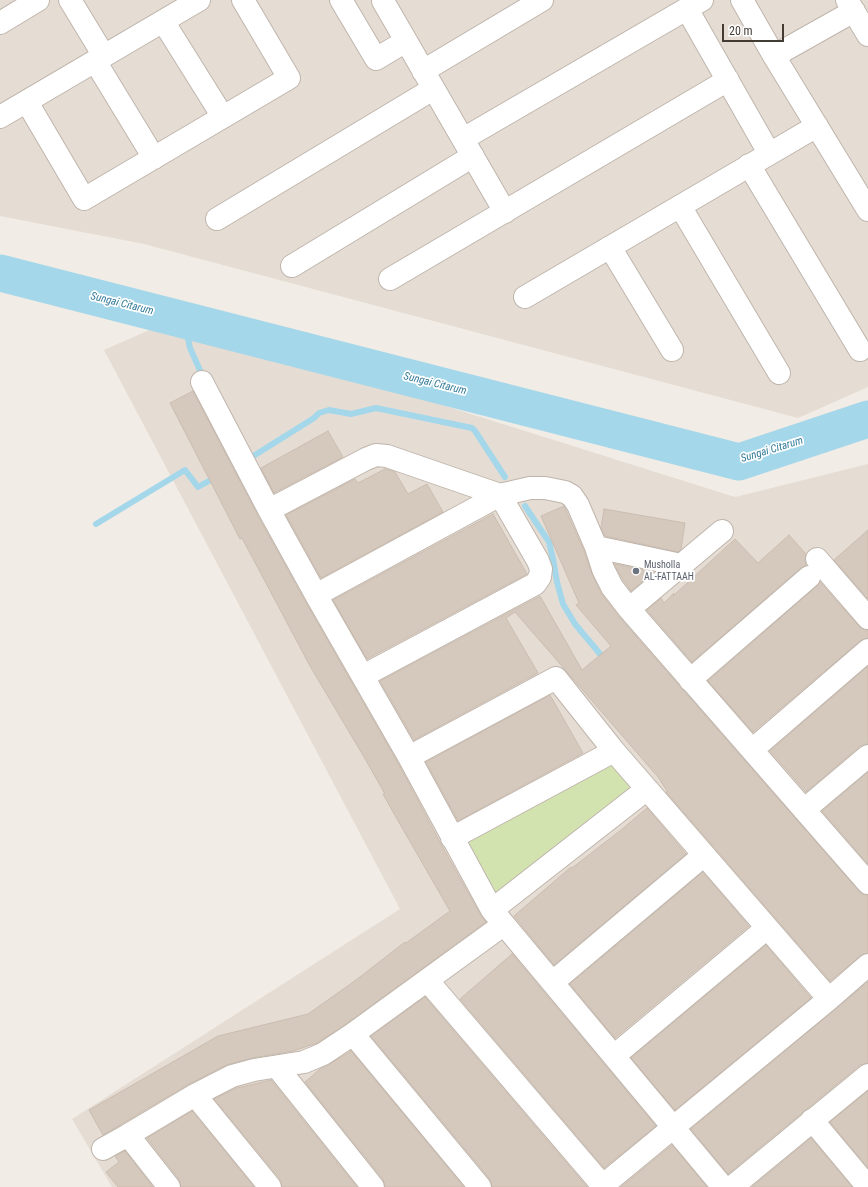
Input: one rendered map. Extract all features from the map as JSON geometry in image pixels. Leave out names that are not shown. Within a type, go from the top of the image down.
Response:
[{"type":"street","points":[[0,23],[38,0]]},
{"type":"street","points":[[70,0],[100,59],[154,158]]},
{"type":"street","points":[[0,117],[199,0]]},
{"type":"street","points":[[27,102],[84,199],[289,78],[243,0]]},
{"type":"street","points":[[341,0],[376,59],[406,41]]},
{"type":"street","points":[[352,18],[383,0],[505,212]]},
{"type":"street","points":[[217,219],[428,80],[542,0]]},
{"type":"street","points":[[742,0],[774,56],[868,210]]},
{"type":"street","points":[[292,266],[468,148],[694,4],[728,80],[769,154]]},
{"type":"street","points":[[774,56],[851,5],[868,34]]},
{"type":"street","points":[[163,21],[223,117]]},
{"type":"street","points":[[390,279],[728,80]]},
{"type":"street","points":[[525,297],[816,126]]},
{"type":"street","points":[[750,165],[860,350]]},
{"type":"street","points":[[680,206],[779,373]]},
{"type":"street","points":[[610,247],[672,350]]},
{"type":"street","points":[[202,382],[269,510],[497,918],[553,982],[672,1127],[734,1186],[868,1075]]},
{"type":"street","points":[[269,510],[376,455],[387,456],[500,495],[541,569],[540,577],[535,584],[363,676]]},
{"type":"street","points":[[316,595],[500,495],[530,488],[545,488],[565,492],[572,496],[578,505],[596,547],[603,569],[612,587],[629,609],[868,883]]},
{"type":"street","points":[[629,609],[722,531]]},
{"type":"street","points":[[596,547],[681,565]]},
{"type":"street","points":[[690,680],[813,568],[868,618]]},
{"type":"street","points":[[752,750],[868,650]]},
{"type":"street","points":[[408,757],[556,678],[614,751],[829,999]]},
{"type":"street","points":[[452,838],[614,751]]},
{"type":"street","points":[[804,810],[867,759]]},
{"type":"street","points":[[103,1149],[195,1095],[232,1076],[254,1070],[304,1062],[323,1054],[427,980],[647,789]]},
{"type":"street","points":[[553,982],[704,855]]},
{"type":"street","points":[[614,1056],[767,928]]},
{"type":"street","points":[[427,980],[602,1186],[829,999],[868,965]]},
{"type":"street","points":[[353,1034],[480,1187]]},
{"type":"street","points":[[278,1067],[373,1187]]},
{"type":"street","points":[[195,1095],[270,1187]]},
{"type":"street","points":[[812,1120],[868,1187]]},
{"type":"street","points":[[128,1135],[169,1187]]},
{"type":"shaded area","points":[[0,0],[868,0],[868,387],[798,418],[144,244],[0,216]]},
{"type":"shaded area","points":[[172,320],[735,497],[868,464],[868,1187],[112,1187],[72,1119],[400,909],[104,350]]},
{"type":"green space","points":[[614,751],[647,789],[492,910],[452,838]]},
{"type":"building","points":[[193,391],[258,516],[398,763],[481,916],[486,922],[346,1024],[317,1043],[293,1051],[252,1058],[226,1065],[189,1084],[103,1135],[89,1110],[218,1036],[308,1014],[356,980],[405,942],[406,943],[450,911],[393,812],[383,794],[385,794],[364,757],[310,666],[242,538],[240,539],[170,403]]},
{"type":"building","points":[[328,431],[343,457],[274,493],[261,468]]},
{"type":"building","points":[[385,469],[395,472],[408,494],[427,484],[443,512],[321,578],[286,515],[355,479],[358,483]]},
{"type":"building","points":[[564,506],[601,593],[619,617],[859,891],[864,895],[868,895],[868,953],[860,956],[830,981],[666,792],[667,791],[658,777],[515,612],[506,618],[538,673],[414,740],[380,681],[540,596],[582,670],[611,646],[576,605],[579,603],[541,516]]},
{"type":"building","points":[[604,509],[685,523],[681,549],[678,552],[605,536],[601,528]]},
{"type":"building","points":[[493,514],[527,574],[367,659],[333,600]]},
{"type":"building","points":[[868,530],[868,599],[834,560]]},
{"type":"building","points":[[789,535],[806,554],[806,565],[692,662],[647,610],[661,598],[664,603],[674,593],[673,596],[735,539],[758,563]]},
{"type":"building","points":[[614,564],[646,570],[649,576],[631,591]]},
{"type":"building","points":[[820,582],[859,626],[864,630],[868,630],[868,638],[860,641],[753,732],[708,681]]},
{"type":"building","points":[[868,666],[868,744],[860,746],[806,792],[770,751]]},
{"type":"building","points":[[550,695],[583,753],[458,821],[426,762]]},
{"type":"building","points":[[868,772],[868,864],[822,811]]},
{"type":"building","points":[[647,808],[686,854],[554,965],[514,916],[571,867],[572,868],[621,830]]},
{"type":"building","points":[[703,872],[749,926],[615,1038],[570,984]]},
{"type":"building","points":[[766,945],[811,998],[675,1110],[631,1058]]},
{"type":"building","points":[[512,954],[656,1126],[604,1168],[460,999]]},
{"type":"building","points":[[868,982],[868,1063],[860,1065],[728,1174],[691,1129]]},
{"type":"building","points":[[425,997],[587,1187],[492,1187],[490,1179],[371,1036]]},
{"type":"building","points":[[351,1051],[464,1187],[385,1187],[383,1179],[305,1082],[320,1069]]},
{"type":"building","points":[[271,1080],[357,1187],[282,1187],[280,1179],[214,1099],[237,1088]]},
{"type":"building","points":[[868,1091],[868,1168],[830,1122]]},
{"type":"building","points":[[192,1111],[254,1187],[181,1187],[179,1179],[147,1138]]},
{"type":"building","points":[[811,1138],[852,1187],[752,1187]]},
{"type":"building","points":[[672,1145],[707,1187],[621,1187]]},
{"type":"building","points":[[125,1151],[153,1187],[118,1187],[106,1172],[119,1162],[115,1156]]},
{"type":"waterway","name":"Sungai Citarum","points":[[0,273],[739,462],[868,419]]},
{"type":"waterway","points":[[184,320],[190,348],[203,377]]},
{"type":"waterway","points":[[247,460],[314,418],[319,413],[329,410],[351,414],[376,408],[472,428],[505,477]]},
{"type":"waterway","points":[[96,524],[185,470],[198,487],[216,477]]},
{"type":"waterway","points":[[525,506],[549,542],[563,604],[575,624],[605,660]]},
{"type":"place","name":"Musholla AL-FATTAAH","points":[[636,571]]}]
